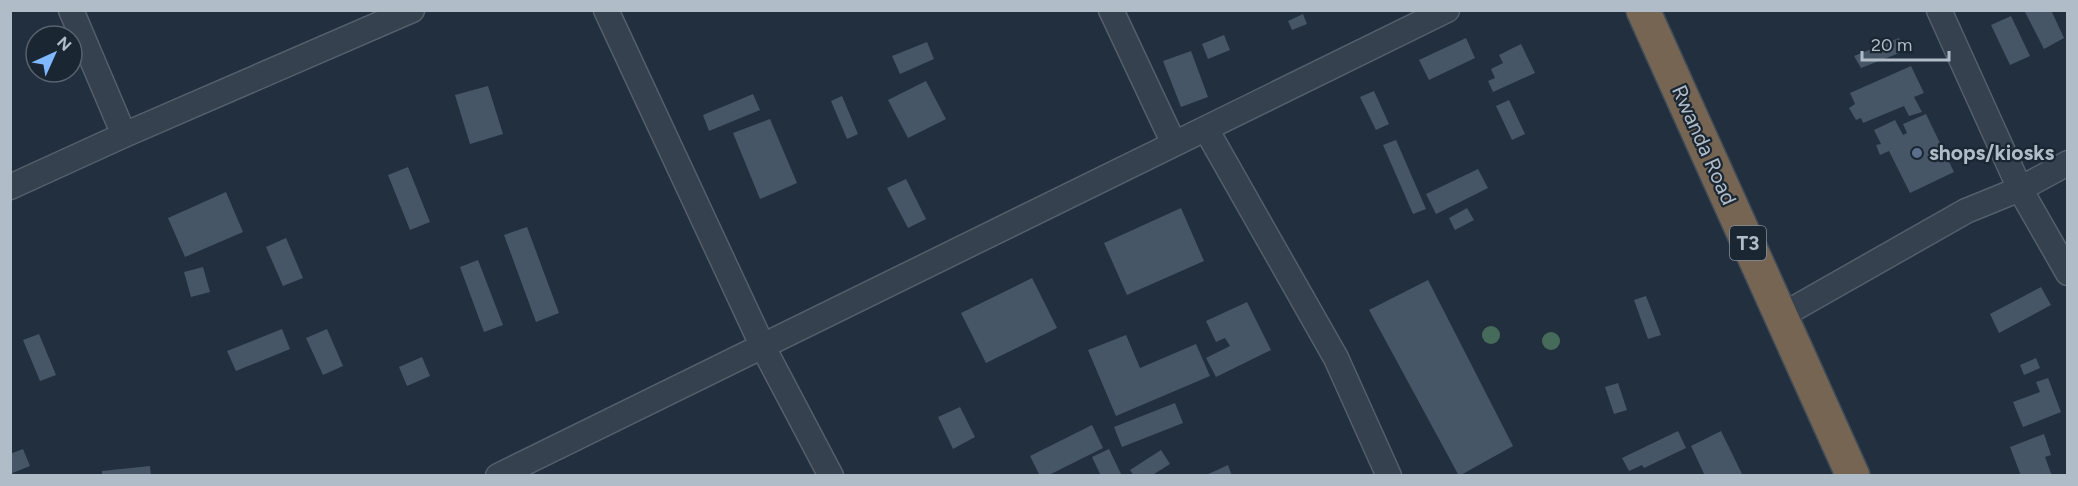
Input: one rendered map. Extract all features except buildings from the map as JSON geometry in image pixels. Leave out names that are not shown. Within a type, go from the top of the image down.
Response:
[{"type":"highway","name":"Rwanda Road","points":[[1643,10],[1854,476]]},
{"type":"street","points":[[70,10],[124,135]]},
{"type":"street","points":[[10,188],[124,135],[412,10]]},
{"type":"street","points":[[606,10],[762,345],[831,476]]},
{"type":"street","points":[[1111,10],[1174,144]]},
{"type":"street","points":[[498,476],[1447,10]]},
{"type":"street","points":[[1939,10],[2020,189],[2067,273]]},
{"type":"street","points":[[1206,129],[1336,358],[1389,476]]},
{"type":"street","points":[[1781,316],[1966,211],[2020,189],[2067,163]]},
{"type":"place","name":"shops/kiosks","points":[[1917,153]]}]
